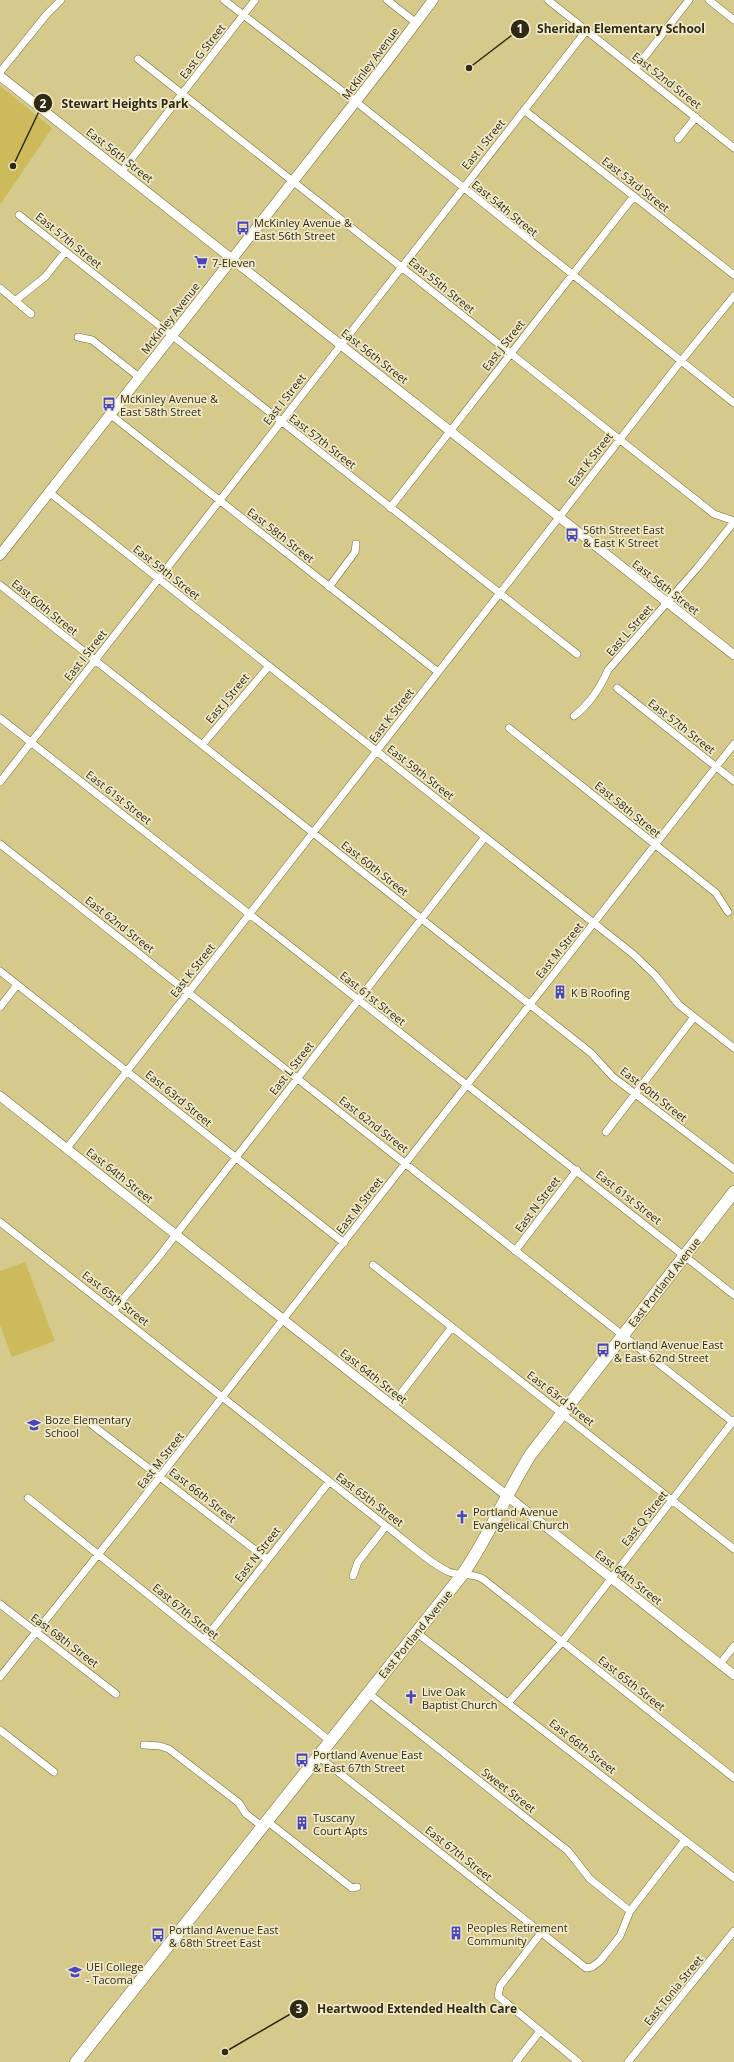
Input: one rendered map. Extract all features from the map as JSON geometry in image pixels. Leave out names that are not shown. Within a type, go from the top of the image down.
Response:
[{"type":"main road","name":"McKinley Avenue","points":[[0,555],[111,415],[433,0]]},
{"type":"main road","name":"East Portland Avenue","points":[[76,2062],[462,1576],[482,1545],[507,1495],[531,1454],[734,1192]]},
{"type":"street","points":[[0,72],[47,14],[61,0]]},
{"type":"street","name":"East 54th Street","points":[[224,0],[355,101],[734,403]]},
{"type":"street","name":"East G Street","points":[[122,172],[255,0]]},
{"type":"street","points":[[387,0],[415,22]]},
{"type":"street","name":"East 52nd Street","points":[[548,0],[734,148]]},
{"type":"street","points":[[635,69],[690,0]]},
{"type":"street","points":[[709,0],[734,20]]},
{"type":"street","name":"East I Street","points":[[0,782],[586,31]]},
{"type":"street","name":"East 55th Street","points":[[138,59],[714,514],[734,522]]},
{"type":"street","name":"East 56th Street","points":[[0,76],[734,655]]},
{"type":"street","name":"East 53rd Street","points":[[524,110],[734,275]]},
{"type":"street","points":[[678,139],[696,117]]},
{"type":"street","name":"East J Street","points":[[390,508],[634,196]]},
{"type":"street","name":"East 57th Street","points":[[19,215],[577,654]]},
{"type":"street","points":[[15,301],[45,277],[65,252]]},
{"type":"street","points":[[0,288],[31,314]]},
{"type":"street","name":"East K Street","points":[[66,1148],[314,833],[619,440],[734,296]]},
{"type":"street","points":[[78,337],[92,340],[140,377]]},
{"type":"street","name":"East 58th Street","points":[[111,415],[438,672]]},
{"type":"street","name":"East 59th Street","points":[[49,492],[594,924],[648,968],[674,1000],[734,1048]]},
{"type":"street","name":"East L Street","points":[[574,716],[582,710],[601,687],[608,670],[667,603],[734,522]]},
{"type":"street","points":[[329,587],[355,552],[356,544]]},
{"type":"street","name":"East 60th Street","points":[[0,585],[530,1004],[591,1053],[613,1077],[734,1169]]},
{"type":"street","name":"East J Street","points":[[202,745],[269,666]]},
{"type":"street","name":"East 57th Street","points":[[617,688],[734,781]]},
{"type":"street","name":"East 61st Street","points":[[0,718],[466,1085],[577,1170],[734,1295]]},
{"type":"street","name":"East 58th Street","points":[[509,728],[716,893],[728,912]]},
{"type":"street","name":"East M Street","points":[[0,1677],[99,1555],[734,744]]},
{"type":"street","name":"East L Street","points":[[113,1311],[156,1259],[485,837]]},
{"type":"street","name":"East 62nd Street","points":[[0,844],[406,1163],[515,1251],[624,1334],[734,1421]]},
{"type":"street","name":"East 63rd Street","points":[[0,971],[344,1242]]},
{"type":"street","points":[[0,1007],[17,985]]},
{"type":"street","points":[[606,1132],[694,1017]]},
{"type":"street","name":"East 64th Street","points":[[0,1096],[734,1675]]},
{"type":"street","name":"East N Street","points":[[515,1251],[577,1170]]},
{"type":"street","name":"East 65th Street","points":[[0,1222],[386,1526],[446,1571],[462,1576],[475,1576],[482,1579],[734,1778]]},
{"type":"street","name":"East 63rd Street","points":[[373,1265],[734,1549]]},
{"type":"street","points":[[394,1407],[402,1392],[452,1327]]},
{"type":"street","name":"East 66th Street","points":[[87,1421],[161,1476],[267,1559]]},
{"type":"street","name":"East Q Street","points":[[508,1702],[562,1642],[734,1421]]},
{"type":"street","name":"East N Street","points":[[204,1640],[329,1482]]},
{"type":"street","name":"East 67th Street","points":[[28,1498],[330,1741]]},
{"type":"street","points":[[353,1576],[358,1562],[386,1526]]},
{"type":"street","name":"East 68th Street","points":[[0,1604],[116,1694]]},
{"type":"street","name":"East 66th Street","points":[[417,1633],[734,1878]]},
{"type":"street","points":[[720,1664],[734,1646]]},
{"type":"street","name":"Sweet Street","points":[[368,1693],[568,1851],[576,1859],[590,1879],[630,1911]]},
{"type":"street","points":[[0,1730],[54,1772]]},
{"type":"street","points":[[144,1745],[160,1746],[169,1749],[239,1802],[246,1814],[265,1824],[352,1888],[357,1887]]},
{"type":"street","name":"East 67th Street","points":[[318,1756],[586,1968],[592,1967],[600,1961],[620,1936],[630,1911]]},
{"type":"street","points":[[630,1911],[686,1840]]},
{"type":"street","name":"East Tonia Street","points":[[628,2062],[734,1931]]},
{"type":"street","points":[[541,1932],[500,1986],[498,1992],[501,1999],[578,2062]]},
{"type":"street","points":[[516,2062],[540,2031]]},
{"type":"shaded area","points":[[0,86],[52,128],[0,205]]},
{"type":"shaded area","points":[[25,1262],[55,1341],[12,1357],[0,1325],[0,1271]]},
{"type":"place","name":"Sheridan Elementary School","points":[[469,68]]},
{"type":"place","name":"Stewart Heights Park","points":[[13,166]]},
{"type":"place","name":"McKinley Avenue & East 56th Street","points":[[243,228]]},
{"type":"place","name":"7-Eleven","points":[[201,262]]},
{"type":"place","name":"McKinley Avenue & East 58th Street","points":[[109,404]]},
{"type":"place","name":"56th Street East & East K Street","points":[[572,535]]},
{"type":"place","name":"K B Roofing","points":[[560,992]]},
{"type":"place","name":"Portland Avenue East & East 62nd Street","points":[[603,1350]]},
{"type":"place","name":"Boze Elementary School","points":[[34,1425]]},
{"type":"place","name":"Portland Avenue Evangelical Church","points":[[462,1517]]},
{"type":"place","name":"Live Oak Baptist Church","points":[[411,1697]]},
{"type":"place","name":"Portland Avenue East & East 67th Street","points":[[302,1760]]},
{"type":"place","name":"Tuscany Court Apts","points":[[302,1823]]},
{"type":"place","name":"Peoples Retirement Community","points":[[456,1933]]},
{"type":"place","name":"Portland Avenue East & 68th Street East","points":[[158,1935]]},
{"type":"place","name":"UEI College - Tacoma","points":[[75,1972]]},
{"type":"place","name":"Heartwood Extended Health Care","points":[[225,2052]]}]
